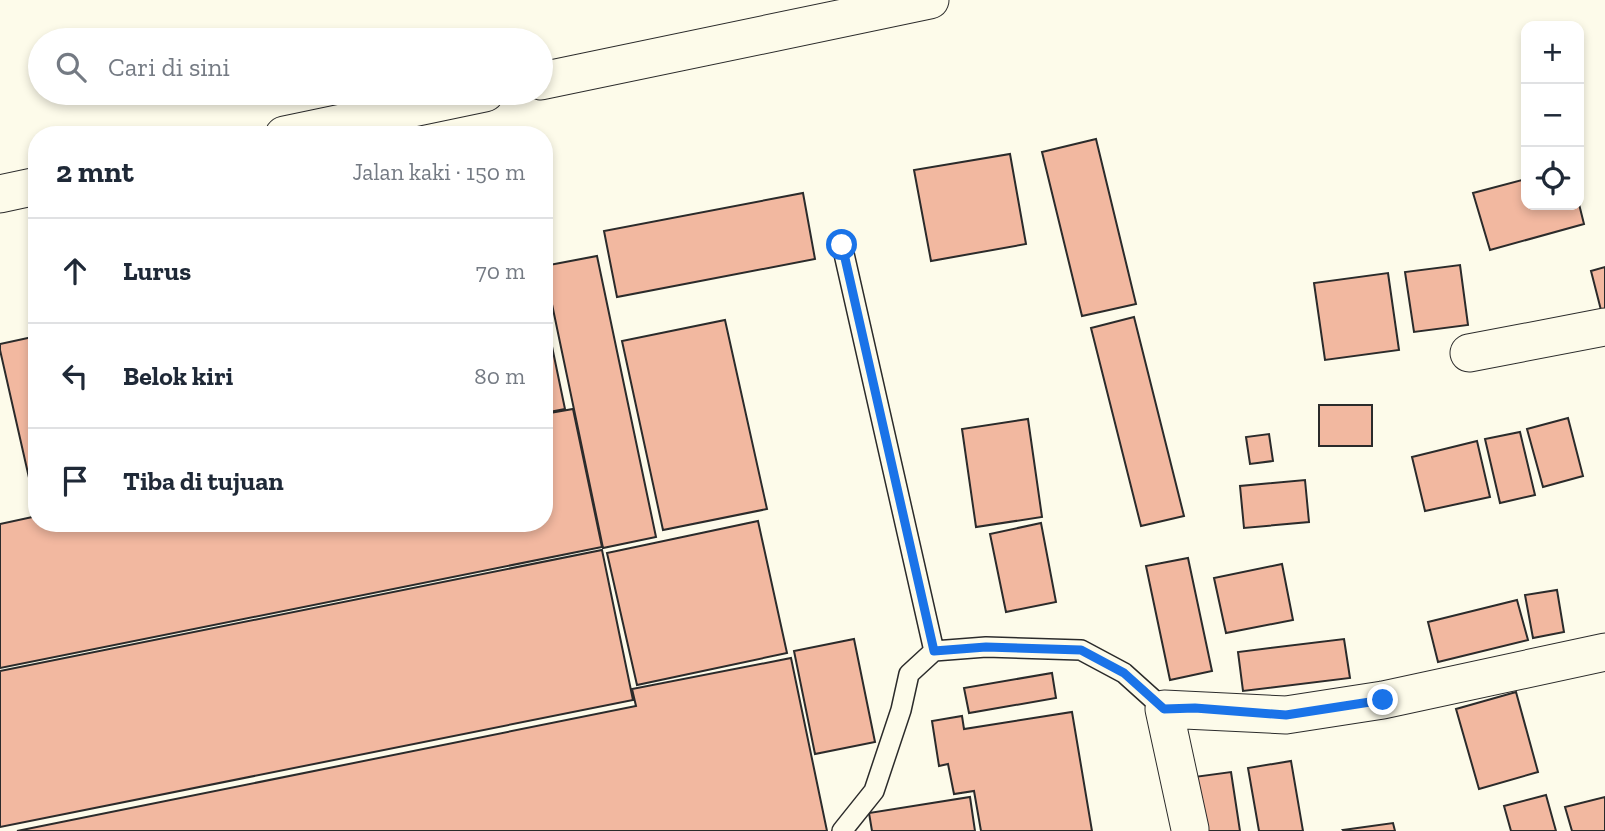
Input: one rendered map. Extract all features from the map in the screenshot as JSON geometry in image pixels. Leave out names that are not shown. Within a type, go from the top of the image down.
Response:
[{"type":"street","points":[[553,79],[930,0]]},
{"type":"street","points":[[327,126],[428,105]]},
{"type":"street","points":[[0,194],[28,188]]},
{"type":"street","points":[[1469,353],[1605,327]]},
{"type":"street","points":[[1190,829],[1164,709],[1195,708],[1286,715],[1383,700],[1605,652]]},
{"type":"lane","points":[[842,245],[934,651]]},
{"type":"lane","points":[[842,831],[874,791],[901,710],[909,674],[934,651],[986,647],[1081,650],[1124,673],[1164,709]]},
{"type":"building","points":[[1096,139],[1136,304],[1082,316],[1042,152]]},
{"type":"building","points":[[1010,154],[1026,244],[931,261],[914,170]]},
{"type":"building","points":[[1521,180],[1521,210],[1580,210],[1584,224],[1490,250],[1473,193]]},
{"type":"building","points":[[803,193],[815,259],[617,297],[604,231]]},
{"type":"building","points":[[597,256],[656,537],[603,548],[553,309],[553,264]]},
{"type":"building","points":[[1460,265],[1468,325],[1414,332],[1405,272]]},
{"type":"building","points":[[1605,267],[1605,313],[1602,314],[1591,271]]},
{"type":"building","points":[[1388,273],[1399,350],[1325,360],[1314,283]]},
{"type":"building","points":[[1134,317],[1184,516],[1141,526],[1091,328]]},
{"type":"building","points":[[725,320],[767,509],[663,530],[622,341]]},
{"type":"building","points":[[28,338],[28,473],[0,350],[0,344]]},
{"type":"building","points":[[553,351],[565,409],[553,411]]},
{"type":"building","points":[[1319,405],[1372,405],[1372,446],[1319,446]]},
{"type":"building","points":[[573,409],[602,547],[0,668],[0,524],[28,518],[28,532],[553,532],[553,412]]},
{"type":"building","points":[[1568,418],[1583,476],[1543,487],[1527,429]]},
{"type":"building","points":[[1028,419],[1042,517],[976,527],[962,429]]},
{"type":"building","points":[[1520,432],[1535,495],[1500,503],[1485,439]]},
{"type":"building","points":[[1269,434],[1273,461],[1250,464],[1246,437]]},
{"type":"building","points":[[1477,441],[1490,497],[1425,511],[1412,457]]},
{"type":"building","points":[[1305,480],[1309,522],[1244,528],[1240,486]]},
{"type":"building","points":[[758,521],[787,653],[637,685],[607,553]]},
{"type":"building","points":[[1041,523],[1056,602],[1006,612],[990,534]]},
{"type":"building","points":[[602,550],[633,700],[0,827],[0,671]]},
{"type":"building","points":[[1188,558],[1212,671],[1170,680],[1146,566]]},
{"type":"building","points":[[1282,564],[1293,620],[1226,633],[1214,578]]},
{"type":"building","points":[[1557,590],[1564,632],[1533,638],[1525,595]]},
{"type":"building","points":[[1517,600],[1528,640],[1438,662],[1428,622]]},
{"type":"building","points":[[854,639],[875,742],[815,754],[794,651]]},
{"type":"building","points":[[1344,639],[1350,678],[1243,691],[1238,652]]},
{"type":"building","points":[[791,658],[827,831],[17,831],[636,706],[632,689]]},
{"type":"building","points":[[1052,673],[1056,698],[969,713],[964,688]]},
{"type":"building","points":[[1516,692],[1538,772],[1479,789],[1456,709]]},
{"type":"building","points":[[1072,712],[1092,831],[981,831],[974,791],[954,794],[948,764],[939,766],[932,721],[962,716],[964,729]]},
{"type":"building","points":[[1291,761],[1303,831],[1259,831],[1248,768]]},
{"type":"building","points":[[1231,772],[1240,831],[1202,831],[1194,777]]},
{"type":"building","points":[[1546,795],[1556,831],[1511,831],[1504,806]]},
{"type":"building","points":[[970,797],[975,831],[872,831],[869,813]]},
{"type":"building","points":[[1605,797],[1605,831],[1572,831],[1565,807]]},
{"type":"building","points":[[1393,823],[1395,831],[1343,830]]},
{"type":"route","points":[[842,245],[934,651],[986,647],[1081,650],[1124,673],[1164,709],[1195,708],[1286,715],[1383,700]]}]
